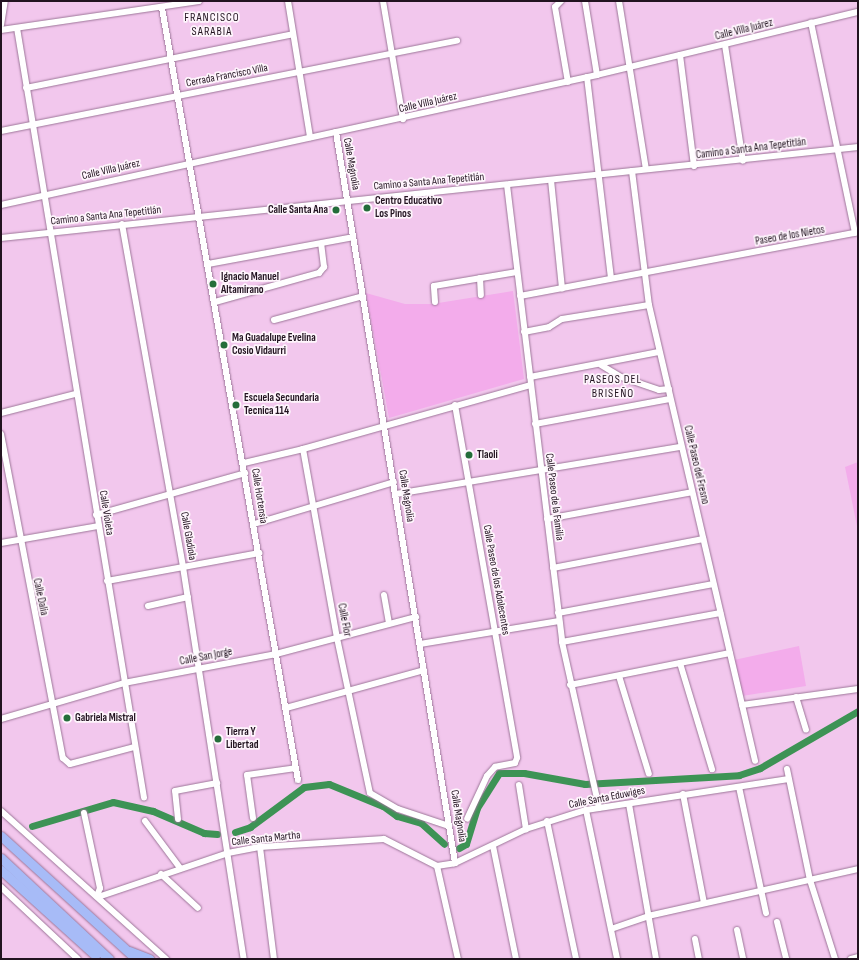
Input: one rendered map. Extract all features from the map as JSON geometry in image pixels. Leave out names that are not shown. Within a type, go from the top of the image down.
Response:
[{"type":"highway","points":[[1,836],[136,959]]},
{"type":"highway","points":[[1,858],[109,959]]},
{"type":"highway","points":[[1,870],[100,959]]},
{"type":"highway","points":[[78,940],[94,959]]},
{"type":"highway","points":[[126,949],[150,959]]},
{"type":"street","points":[[1,25],[5,1]]},
{"type":"street","points":[[1,30],[162,8],[199,1]]},
{"type":"street","points":[[288,1],[310,137]]},
{"type":"street","points":[[383,1],[403,119]]},
{"type":"street","points":[[561,1],[555,7],[568,82]]},
{"type":"street","points":[[584,1],[597,75]]},
{"type":"street","points":[[619,1],[628,68],[646,169]]},
{"type":"street","name":"Calle Hortensia","points":[[162,8],[244,462],[298,780]]},
{"type":"street","name":"Calle Villa Juárez","points":[[1,205],[587,78],[858,12]]},
{"type":"street","name":"Paseo de los Nietos","points":[[520,296],[642,270],[853,235],[857,229],[811,23]]},
{"type":"street","name":"Calle Violeta","points":[[17,28],[42,196],[134,747],[144,798]]},
{"type":"street","points":[[26,88],[293,34]]},
{"type":"street","name":"Cerrada Francisco Villa","points":[[1,131],[457,41]]},
{"type":"street","points":[[725,45],[743,161]]},
{"type":"street","points":[[680,55],[694,166]]},
{"type":"street","points":[[587,78],[612,277]]},
{"type":"street","name":"Calle Magnolia","points":[[336,132],[455,863]]},
{"type":"street","name":"Camino a Santa Ana Tepetitlán","points":[[1,238],[347,199],[507,185],[646,169],[694,166],[858,147]]},
{"type":"street","name":"Calle Paseo del Fresno","points":[[632,171],[642,270],[648,305],[755,760]]},
{"type":"street","points":[[551,180],[562,288]]},
{"type":"street","name":"Calle Paseo de la Familia","points":[[507,185],[562,642],[570,685],[599,808]]},
{"type":"street","name":"Calle Gladiola","points":[[122,224],[188,597],[244,959]]},
{"type":"street","points":[[208,264],[353,237]]},
{"type":"street","points":[[214,302],[319,273],[324,267],[321,244]]},
{"type":"street","points":[[435,302],[434,286],[517,272]]},
{"type":"street","points":[[480,278],[481,295]]},
{"type":"street","points":[[274,320],[363,296]]},
{"type":"street","points":[[524,332],[549,327],[562,319],[648,305]]},
{"type":"street","points":[[530,377],[601,365],[659,352]]},
{"type":"street","points":[[601,365],[621,377],[659,390],[668,389]]},
{"type":"street","points":[[244,462],[303,450],[455,405],[530,385]]},
{"type":"street","points":[[1,413],[75,394]]},
{"type":"street","points":[[535,424],[670,399]]},
{"type":"street","name":"Calle Paseo de los Adolecentes","points":[[455,405],[494,632],[518,758],[515,763],[495,767],[487,776],[467,819]]},
{"type":"street","name":"Calle Dalia","points":[[1,434],[18,540],[65,763],[134,747]]},
{"type":"street","points":[[396,494],[681,447]]},
{"type":"street","name":"Calle Flor","points":[[303,450],[312,506],[347,690],[370,793],[398,809],[449,826]]},
{"type":"street","points":[[96,515],[170,492],[245,473]]},
{"type":"street","points":[[254,524],[394,482]]},
{"type":"street","points":[[547,519],[692,492]]},
{"type":"street","points":[[1,543],[98,526]]},
{"type":"street","points":[[553,568],[703,539]]},
{"type":"street","points":[[107,581],[259,553]]},
{"type":"street","points":[[558,613],[713,584]]},
{"type":"street","points":[[384,595],[389,624]]},
{"type":"street","points":[[148,606],[188,597]]},
{"type":"street","points":[[562,642],[720,613]]},
{"type":"street","name":"Calle San Jorge","points":[[1,719],[124,684],[276,654],[416,617]]},
{"type":"street","points":[[420,644],[559,621]]},
{"type":"street","points":[[570,685],[730,653]]},
{"type":"street","points":[[680,663],[712,769]]},
{"type":"street","points":[[286,708],[424,670]]},
{"type":"street","points":[[619,676],[649,774]]},
{"type":"street","points":[[742,705],[858,689]]},
{"type":"street","points":[[796,697],[806,730]]},
{"type":"street","points":[[253,818],[247,775],[296,768]]},
{"type":"street","points":[[787,769],[810,880],[834,959]]},
{"type":"street","name":"Calle Santa Eduwiges","points":[[437,866],[455,863],[526,829],[547,821],[586,810],[788,779]]},
{"type":"street","points":[[178,819],[174,791],[217,783]]},
{"type":"street","points":[[519,785],[526,829]]},
{"type":"street","points":[[739,787],[766,913]]},
{"type":"street","points":[[684,794],[704,903]]},
{"type":"street","points":[[628,804],[656,959]]},
{"type":"street","points":[[586,810],[617,959]]},
{"type":"street","points":[[1,811],[166,959]]},
{"type":"street","points":[[84,813],[100,888],[97,896]]},
{"type":"street","points":[[145,821],[180,868]]},
{"type":"street","points":[[547,821],[576,959]]},
{"type":"street","name":"Calle Santa Martha","points":[[97,896],[228,853],[260,847],[384,839],[437,866]]},
{"type":"street","points":[[493,846],[516,959]]},
{"type":"street","points":[[260,847],[274,959]]},
{"type":"street","points":[[437,866],[458,959]]},
{"type":"street","points":[[611,928],[648,916],[858,869]]},
{"type":"street","points":[[161,874],[198,908]]},
{"type":"street","points":[[1,887],[78,959]]},
{"type":"street","points":[[777,922],[786,959]]},
{"type":"street","points":[[737,930],[743,959]]},
{"type":"street","points":[[695,939],[699,959]]},
{"type":"street","points":[[851,959],[858,957]]},
{"type":"shaded area","points":[[513,291],[524,379],[389,418],[366,293],[405,304],[432,304]]},
{"type":"shaded area","points":[[858,462],[858,531],[845,467]]},
{"type":"shaded area","points":[[799,646],[806,686],[742,696],[734,660]]},
{"type":"waterway","points":[[459,848],[466,844],[477,808],[499,773],[524,773],[585,784],[739,775],[760,768],[858,711]]},
{"type":"waterway","points":[[235,832],[250,827],[304,787],[329,784],[383,806],[397,816],[421,823],[444,844]]},
{"type":"waterway","points":[[32,826],[113,802],[153,811],[204,833],[217,834]]},
{"type":"place","name":"Centro Educativo Los Pinos","points":[[367,208]]},
{"type":"place","name":"Calle Santa Ana","points":[[336,210]]},
{"type":"place","name":"Ignacio Manuel Altamirano","points":[[213,284]]},
{"type":"place","name":"Ma Guadalupe Evelina Cosio Vidaurri","points":[[224,345]]},
{"type":"place","name":"Escuela Secundaria Tecnica 114","points":[[236,405]]},
{"type":"place","name":"Tlaoli","points":[[469,455]]},
{"type":"place","name":"Gabriela Mistral","points":[[67,718]]},
{"type":"place","name":"Tierra Y Libertad","points":[[218,739]]},
{"type":"district","name":"FRANCISCO SARABIA","points":[[212,25]]},
{"type":"district","name":"PASEOS DEL BRISEÑO","points":[[613,387]]}]
